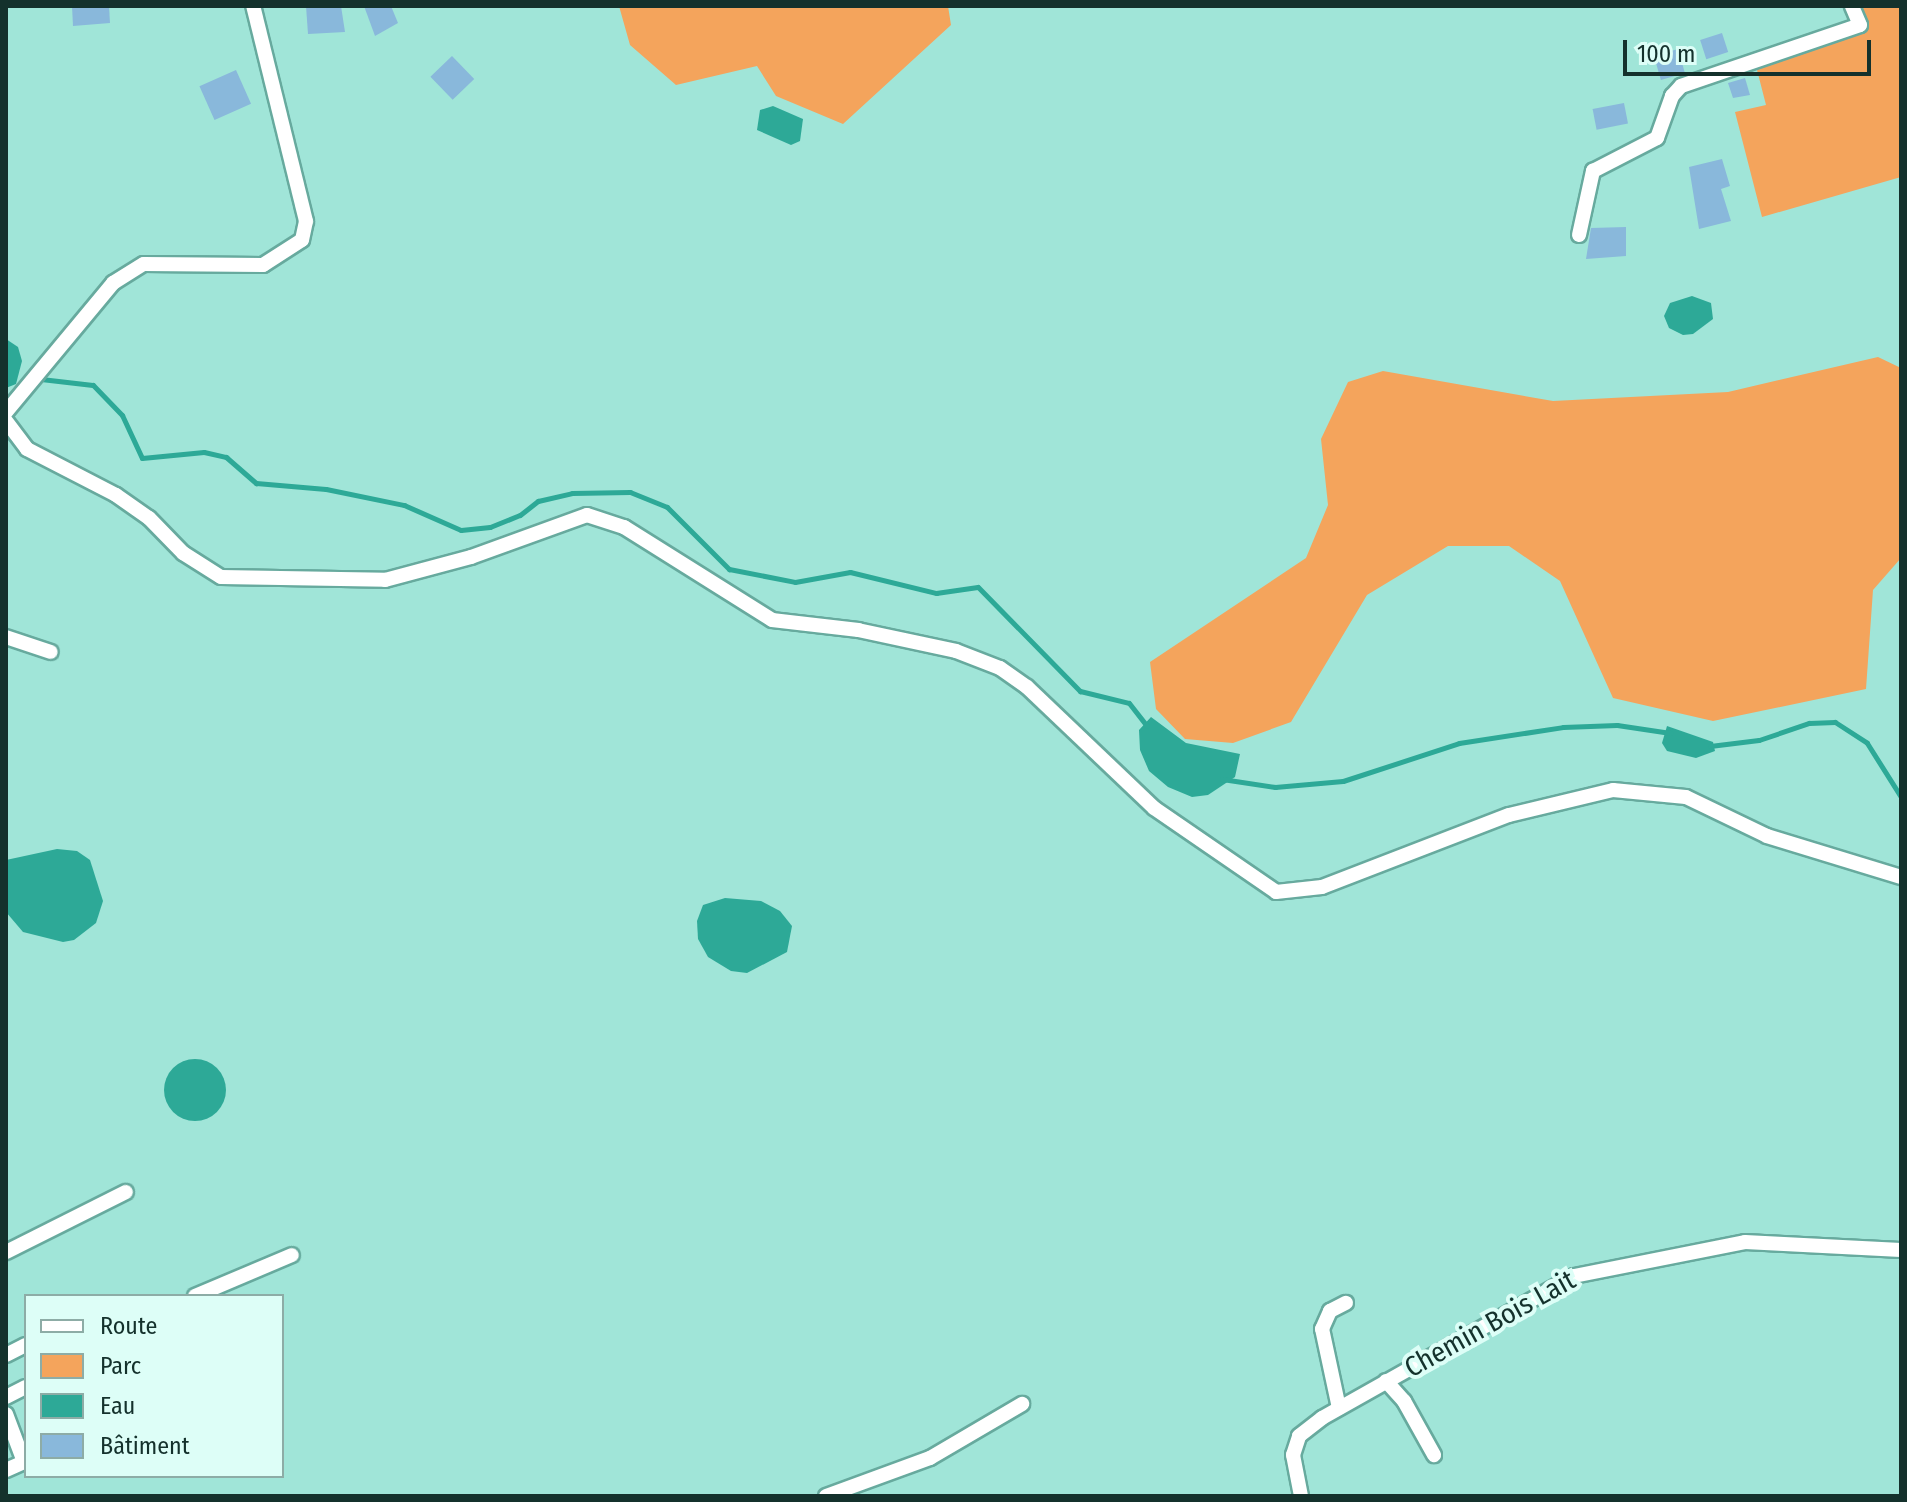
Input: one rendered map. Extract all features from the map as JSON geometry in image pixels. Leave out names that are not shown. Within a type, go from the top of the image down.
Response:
[{"type":"street","points":[[6,412],[113,283],[144,264],[263,265],[302,240],[306,221],[253,6]]},
{"type":"street","points":[[1579,235],[1593,171],[1662,133],[1666,109],[1681,86],[1860,25],[1852,6]]},
{"type":"street","points":[[6,421],[27,449],[116,495],[149,518],[183,553],[221,577],[385,580],[471,557],[587,515],[624,527],[772,620],[858,630],[956,651],[1000,668],[1027,687],[1154,808],[1276,892],[1322,887],[1509,815],[1613,790],[1686,797],[1767,836],[1901,877]]},
{"type":"street","points":[[6,637],[51,652]]},
{"type":"street","points":[[6,1252],[126,1192]]},
{"type":"street","name":"Chemin Bois Lait","points":[[1301,1496],[1293,1455],[1299,1436],[1386,1381],[1592,1270],[1745,1242],[1901,1250]]},
{"type":"street","points":[[200,1294],[292,1255]]},
{"type":"street","points":[[1339,1408],[1322,1329],[1330,1311],[1346,1303]]},
{"type":"street","points":[[6,1355],[24,1346]]},
{"type":"street","points":[[1386,1381],[1404,1401],[1434,1455]]},
{"type":"street","points":[[6,1397],[24,1388]]},
{"type":"street","points":[[826,1496],[930,1458],[1022,1404]]},
{"type":"street","points":[[6,1414],[24,1459]]},
{"type":"green space","points":[[619,6],[948,6],[951,25],[843,124],[776,96],[757,66],[676,85],[630,45]]},
{"type":"green space","points":[[1856,6],[1901,6],[1901,177],[1762,217],[1735,112],[1766,105],[1756,66],[1865,31]]},
{"type":"green space","points":[[1878,357],[1901,368],[1901,558],[1873,590],[1866,689],[1713,721],[1613,698],[1560,581],[1509,546],[1448,546],[1367,595],[1291,722],[1233,743],[1185,739],[1156,709],[1150,662],[1306,558],[1328,505],[1321,439],[1348,382],[1383,371],[1553,401],[1728,392]]},
{"type":"water","points":[[773,106],[803,119],[800,141],[791,145],[757,130],[760,110]]},
{"type":"water","points":[[1692,296],[1711,303],[1713,319],[1693,334],[1683,335],[1669,328],[1664,316],[1670,303]]},
{"type":"water","points":[[6,339],[18,347],[22,361],[16,384],[6,388]]},
{"type":"water","points":[[1151,717],[1186,743],[1240,754],[1235,777],[1208,795],[1192,797],[1168,787],[1149,771],[1140,750],[1139,730]]},
{"type":"water","points":[[1667,726],[1713,742],[1715,751],[1696,758],[1667,751],[1662,743]]},
{"type":"water","points":[[57,849],[77,851],[90,860],[103,901],[96,923],[74,940],[63,942],[23,932],[6,912],[6,860]]},
{"type":"water","points":[[725,898],[761,901],[780,911],[792,926],[787,952],[747,973],[731,971],[708,957],[698,939],[697,921],[703,905]]},
{"type":"water","points":[[195,1059],[217,1068],[226,1090],[217,1112],[195,1121],[173,1112],[164,1090],[173,1068]]},
{"type":"building","points":[[72,6],[109,6],[110,23],[73,26]]},
{"type":"building","points":[[306,6],[341,6],[345,32],[308,34]]},
{"type":"building","points":[[364,6],[391,6],[398,23],[375,36]]},
{"type":"building","points":[[1722,33],[1728,52],[1706,59],[1700,40]]},
{"type":"building","points":[[1678,49],[1685,73],[1661,80],[1654,56]]},
{"type":"building","points":[[452,56],[474,79],[453,100],[430,77]]},
{"type":"building","points":[[236,70],[251,104],[215,120],[199,86]]},
{"type":"building","points":[[1745,78],[1750,95],[1733,98],[1728,83]]},
{"type":"building","points":[[1624,103],[1628,124],[1597,130],[1593,109]]},
{"type":"building","points":[[1722,159],[1730,186],[1721,189],[1731,221],[1699,229],[1689,167]]},
{"type":"building","points":[[1626,227],[1626,256],[1586,259],[1591,228]]},
{"type":"waterway","points":[[41,379],[93,385],[122,415],[142,458],[204,452],[226,457],[256,483],[326,489],[404,505],[461,530],[490,527],[520,515],[538,501],[572,493],[630,492],[667,507],[729,569],[795,582],[850,572],[936,593],[978,587],[1080,691],[1129,703],[1147,726]]},
{"type":"waterway","points":[[1710,746],[1759,740],[1809,723],[1835,722],[1867,743],[1901,797]]},
{"type":"waterway","points":[[1222,779],[1275,787],[1343,781],[1459,743],[1563,727],[1617,725],[1670,733]]}]
